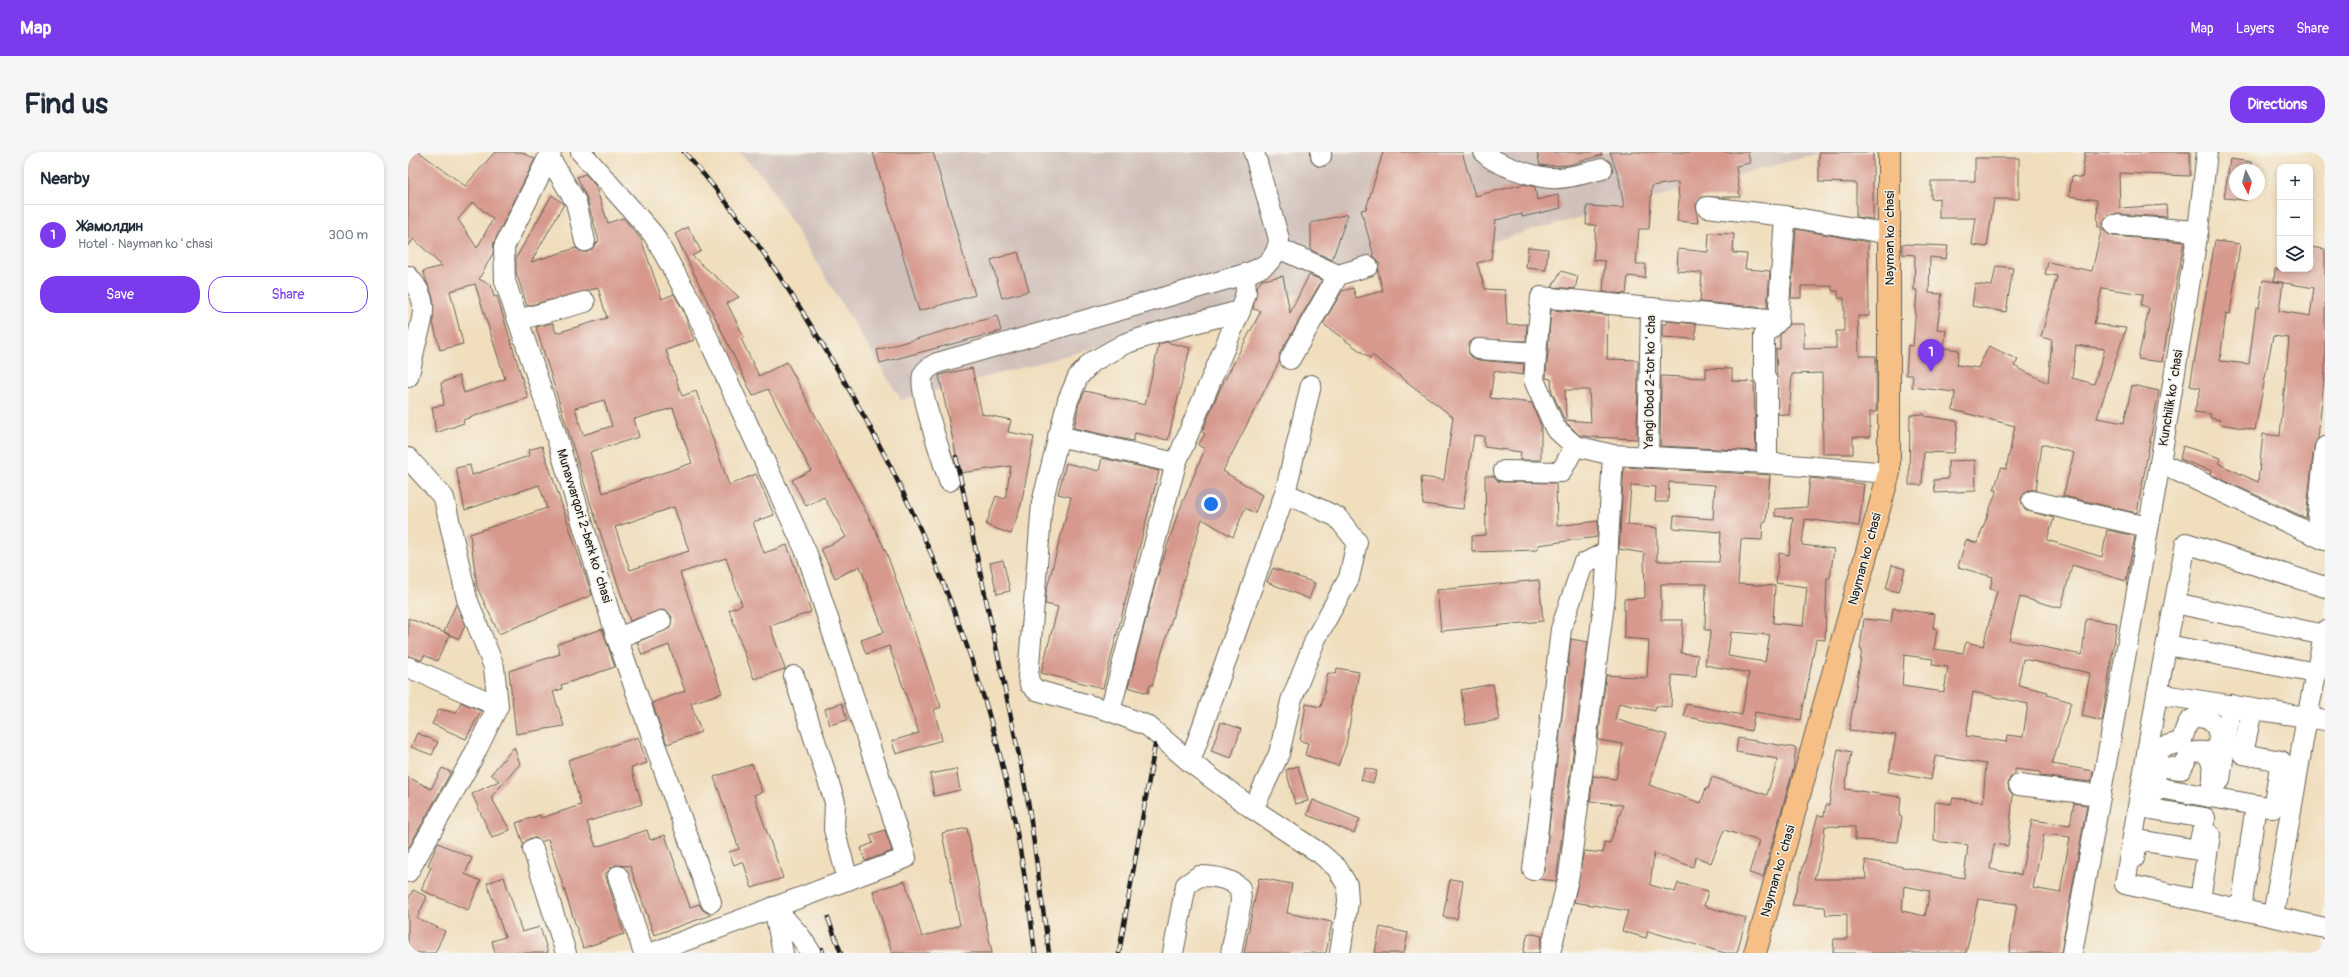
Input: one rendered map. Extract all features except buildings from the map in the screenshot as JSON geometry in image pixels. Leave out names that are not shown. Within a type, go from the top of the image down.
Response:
[{"type":"main road","name":"Nayman koʻchasi","points":[[1755,953],[1888,474],[1890,234],[1889,152]]},
{"type":"street","points":[[581,152],[653,234],[693,305],[807,554],[906,858],[652,953]]},
{"type":"street","points":[[949,481],[924,396],[922,376],[927,369],[937,363],[1245,274],[1268,264],[1278,248],[1278,230],[1254,152]]},
{"type":"street","points":[[1484,152],[1502,164],[1548,180],[1564,179],[1602,169]]},
{"type":"street","name":"Kunchilik koʻchasi","points":[[2207,152],[2198,231],[2160,463],[2320,538]]},
{"type":"street","points":[[550,155],[576,202],[585,241]]},
{"type":"street","name":"Munavvarqori 2-berk koʻchasi","points":[[550,155],[504,247],[505,281],[553,425],[617,638],[711,902]]},
{"type":"street","points":[[1707,207],[1785,216],[1890,234]]},
{"type":"street","points":[[1767,463],[1768,381],[1764,377],[1764,335],[1778,321],[1785,216]]},
{"type":"street","points":[[2114,224],[2198,231]]},
{"type":"street","points":[[1278,248],[1338,275],[1368,266]]},
{"type":"street","points":[[1110,711],[1176,463],[1240,311],[1246,293],[1245,274]]},
{"type":"street","points":[[1290,359],[1338,275]]},
{"type":"street","points":[[408,276],[417,286],[423,301],[424,315],[408,377]]},
{"type":"street","points":[[1778,321],[1541,298],[1534,380],[1554,428],[1575,446],[1613,455],[1767,463],[1888,474]]},
{"type":"street","points":[[518,320],[585,302]]},
{"type":"street","name":"Yangi Obod 2-tor koʻcha","points":[[1648,457],[1651,308]]},
{"type":"street","points":[[1240,311],[1152,334],[1124,344],[1092,362],[1078,377],[1068,400],[1042,503],[1028,677],[1030,684],[1036,690],[1110,711],[1148,726],[1190,762],[1253,809],[1321,854],[1337,868],[1347,885],[1348,902],[1340,953]]},
{"type":"street","points":[[1479,349],[1536,353]]},
{"type":"street","points":[[1190,762],[1286,493],[1312,385]]},
{"type":"street","points":[[1058,436],[1176,463]]},
{"type":"street","points":[[1504,471],[1561,472],[1575,446]]},
{"type":"street","points":[[2320,538],[2325,447]]},
{"type":"street","points":[[1550,953],[1569,875],[1605,596],[1613,455]]},
{"type":"street","points":[[408,458],[444,498],[467,599],[494,667],[498,706],[472,759],[408,872]]},
{"type":"street","points":[[2072,953],[2099,795],[2160,463]]},
{"type":"street","points":[[1253,809],[1279,754],[1291,701],[1316,638],[1349,578],[1357,542],[1337,517],[1286,493]]},
{"type":"street","points":[[2032,501],[2148,527]]},
{"type":"street","points":[[2325,587],[2186,543],[2157,694],[2151,787],[2145,808],[2205,818],[2198,850],[2138,840],[2132,865],[2135,873],[2142,879],[2241,909],[2325,928]]},
{"type":"street","points":[[1533,870],[1561,629],[1583,564],[1608,551]]},
{"type":"street","points":[[2175,603],[2325,633],[2316,673],[2316,719],[2273,916]]},
{"type":"street","points":[[617,638],[662,621]]},
{"type":"street","points":[[2167,646],[2316,673]]},
{"type":"street","points":[[408,667],[498,706]]},
{"type":"street","points":[[794,676],[835,802],[834,829],[848,880]]},
{"type":"street","points":[[2157,694],[2316,719]]},
{"type":"street","points":[[2200,896],[2214,797],[2231,705]]},
{"type":"street","points":[[2151,787],[2273,808],[2281,761],[2243,754],[2252,709]]},
{"type":"street","points":[[2157,766],[2155,755],[2162,747],[2181,742],[2187,723],[2194,718],[2203,717],[2213,723],[2218,731],[2219,741],[2214,770],[2214,797]]},
{"type":"street","points":[[2200,896],[2125,884],[2151,787],[2152,770],[2157,766],[2181,769],[2187,755],[2195,751],[2206,752],[2210,758],[2214,770]]},
{"type":"street","points":[[2019,785],[2099,795]]},
{"type":"street","points":[[2241,909],[2256,805]]},
{"type":"street","points":[[533,849],[566,953]]},
{"type":"street","points":[[618,876],[644,953]]},
{"type":"street","points":[[1173,953],[1186,884],[1192,879],[1203,876],[1235,882],[1240,888],[1240,902],[1231,953]]},
{"type":"street","points":[[774,907],[783,953]]},
{"type":"street","points":[[774,907],[800,936],[811,953]]},
{"type":"shaded area","points":[[738,152],[1824,152],[901,400],[764,177]]},
{"type":"railway","points":[[684,152],[720,194],[754,239],[815,332],[841,375],[889,463],[911,508],[950,601],[967,648],[983,695],[1001,758],[1021,855],[1035,953]]},
{"type":"railway","points":[[956,457],[1029,807],[1049,953]]},
{"type":"railway","points":[[1119,953],[1155,745]]},
{"type":"railway","points":[[828,918],[841,953]]},
{"type":"railway","points":[[822,949],[823,953]]},
{"type":"place","name":"Жамолдин","points":[[1931,372]]}]
